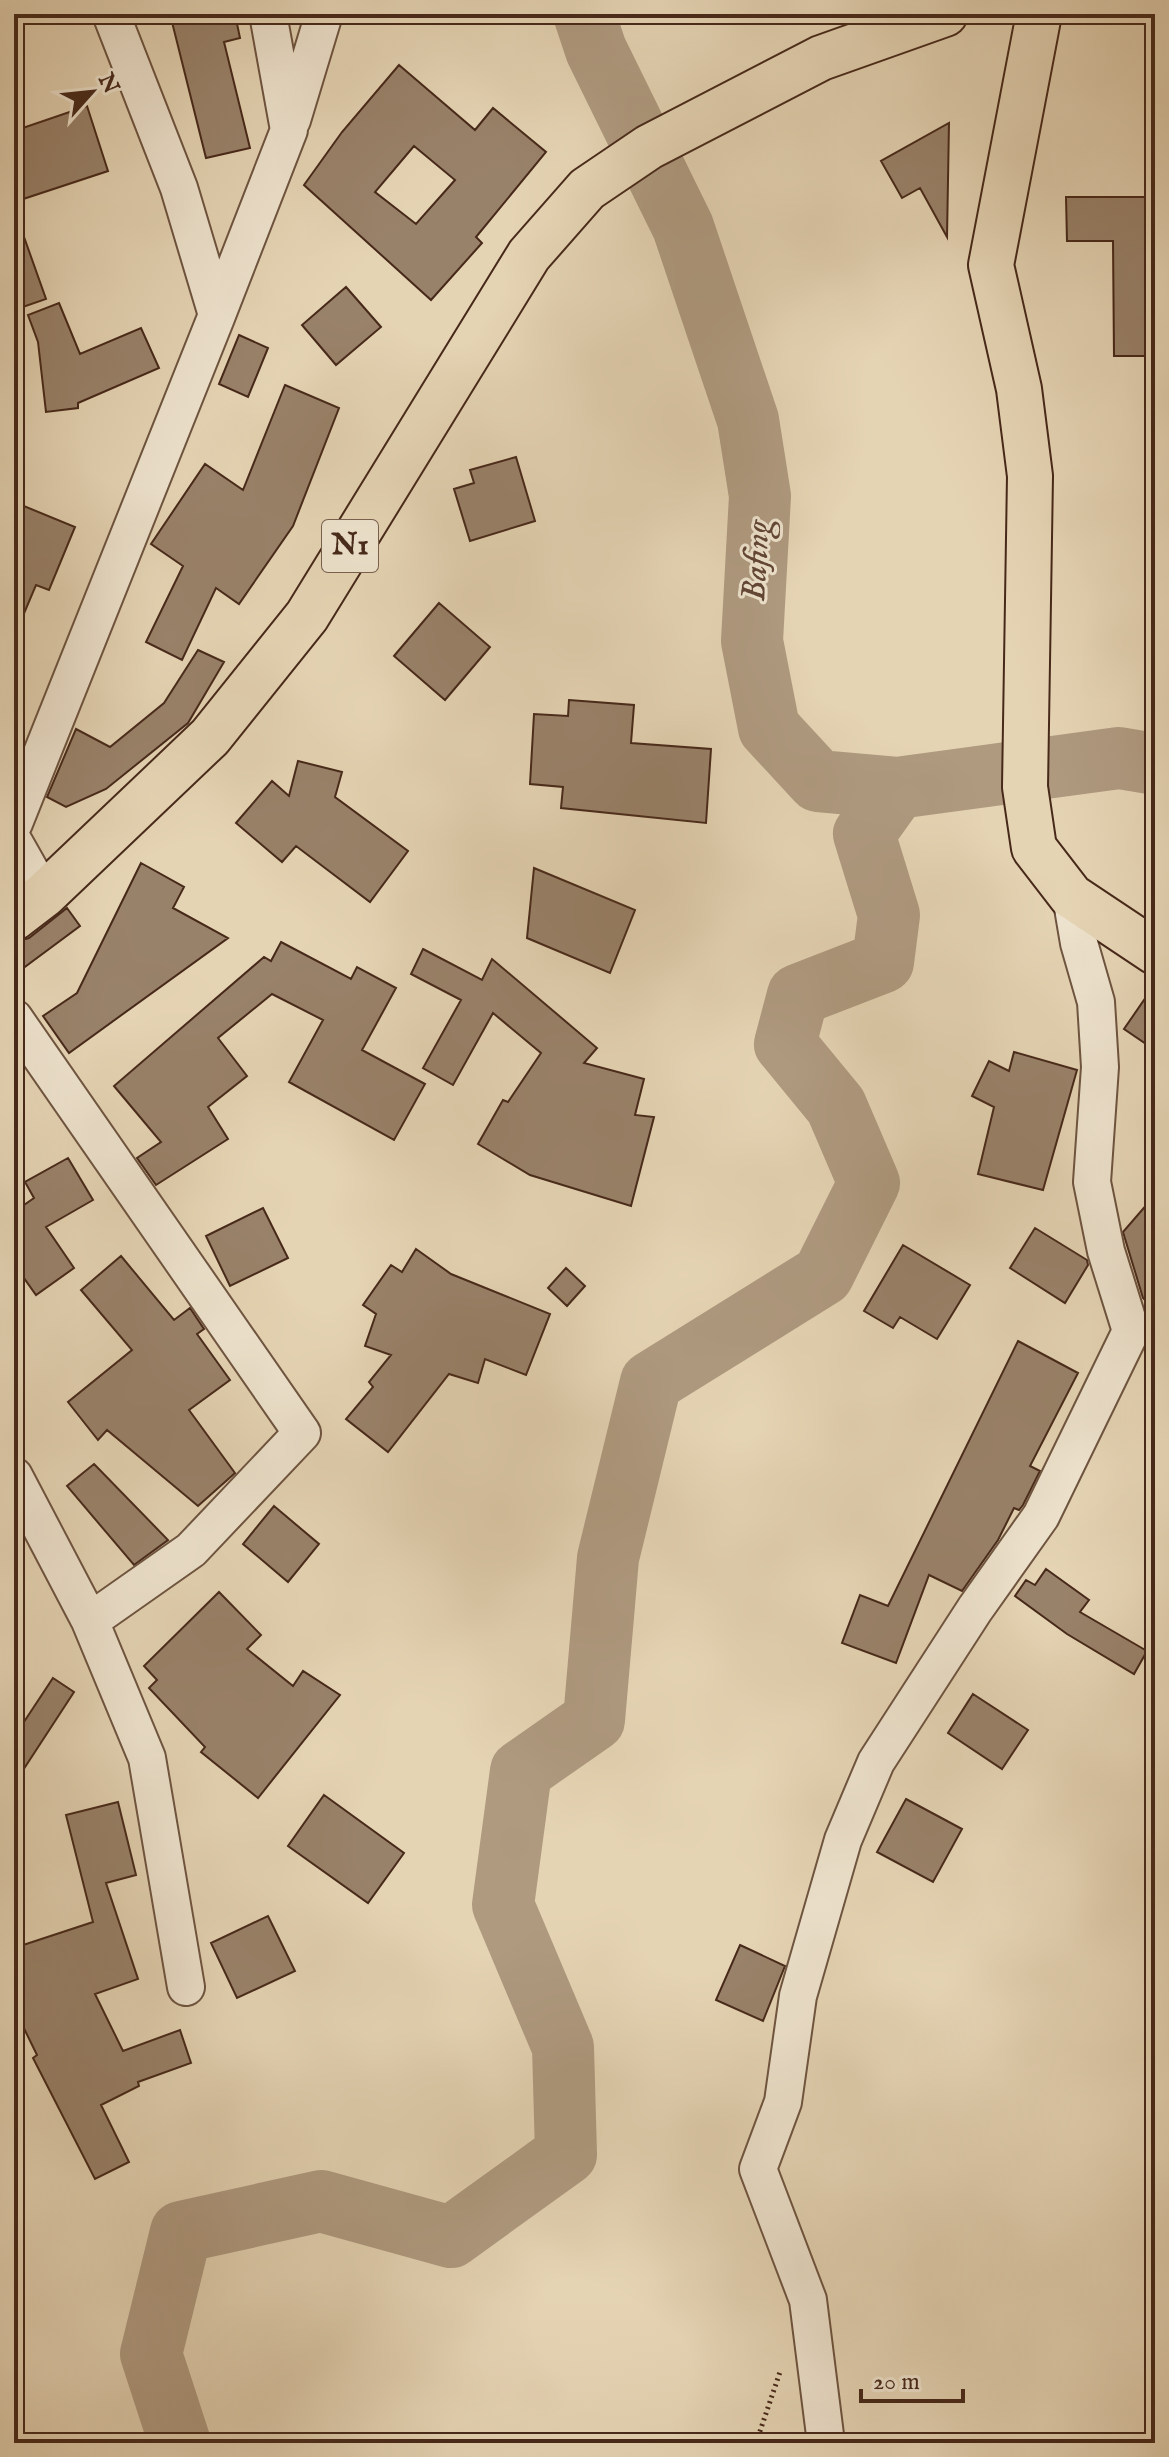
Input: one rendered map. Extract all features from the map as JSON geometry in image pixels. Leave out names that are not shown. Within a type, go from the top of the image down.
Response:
[{"type":"main road","name":"N1","points":[[29,907],[210,737],[307,616],[529,255],[587,189],[649,147],[821,58],[945,14]]},
{"type":"main road","points":[[1039,14],[991,265],[1019,389],[1030,476],[1025,787],[1034,848],[1071,896],[1155,952]]},
{"type":"street","points":[[111,14],[179,188],[217,315]]},
{"type":"street","points":[[268,14],[289,130]]},
{"type":"street","points":[[14,823],[289,130],[324,14]]},
{"type":"street","points":[[14,842],[29,907]]},
{"type":"street","points":[[826,2443],[808,2300],[758,2169],[783,2102],[798,1996],[843,1840],[876,1762],[975,1609],[1041,1516],[1131,1331],[1106,1251],[1092,1182],[1100,1067],[1096,1002],[1079,943],[1071,896]]},
{"type":"street","points":[[14,1018],[302,1433],[191,1550],[90,1621]]},
{"type":"street","points":[[14,1476],[90,1621],[147,1758],[186,1987]]},
{"type":"building","points":[[170,14],[235,14],[240,38],[224,42],[250,148],[206,158]]},
{"type":"building","points":[[399,65],[475,130],[493,108],[546,152],[476,237],[482,243],[431,300],[304,185],[342,132]],"holes":[[[414,146],[455,180],[416,224],[375,192]]]},
{"type":"building","points":[[87,106],[108,171],[14,202],[14,131]]},
{"type":"building","points":[[949,123],[947,237],[920,188],[902,198],[881,161]]},
{"type":"building","points":[[1066,197],[1155,197],[1155,356],[1114,356],[1113,241],[1067,241]]},
{"type":"building","points":[[18,220],[46,299],[20,308],[14,290],[14,221]]},
{"type":"building","points":[[346,287],[381,327],[336,365],[302,325]]},
{"type":"building","points":[[59,303],[80,354],[141,328],[159,368],[78,403],[78,408],[46,412],[38,342],[28,315]]},
{"type":"building","points":[[239,335],[268,348],[248,397],[219,384]]},
{"type":"building","points":[[285,385],[339,408],[293,526],[239,604],[216,588],[182,660],[146,642],[183,566],[151,544],[205,464],[243,490]]},
{"type":"building","points":[[516,457],[535,521],[470,541],[454,489],[474,483],[470,470]]},
{"type":"building","points":[[14,502],[75,527],[49,590],[36,585],[14,637]]},
{"type":"building","points":[[439,603],[490,647],[445,700],[394,656]]},
{"type":"building","points":[[198,650],[224,662],[188,723],[106,789],[66,807],[47,797],[76,729],[110,747],[164,703]]},
{"type":"building","points":[[569,700],[634,705],[631,743],[711,749],[706,823],[561,808],[563,787],[530,784],[534,714],[568,716]]},
{"type":"building","points":[[298,761],[342,772],[335,797],[408,851],[370,902],[296,846],[282,862],[236,823],[272,781],[289,796]]},
{"type":"building","points":[[141,863],[184,887],[173,908],[228,938],[69,1053],[43,1016],[77,993]]},
{"type":"building","points":[[534,868],[635,910],[610,973],[527,938]]},
{"type":"building","points":[[67,908],[80,926],[14,975],[14,942],[29,938]]},
{"type":"building","points":[[281,942],[351,979],[357,967],[396,988],[362,1050],[425,1084],[394,1140],[289,1082],[323,1020],[272,994],[218,1038],[247,1076],[208,1107],[228,1139],[156,1185],[137,1158],[161,1142],[114,1086],[264,957],[271,961]]},
{"type":"building","points":[[423,949],[482,980],[492,959],[597,1048],[584,1063],[644,1079],[635,1115],[654,1117],[631,1206],[530,1175],[478,1144],[503,1100],[508,1102],[541,1053],[493,1013],[453,1085],[423,1068],[461,1000],[411,974]]},
{"type":"building","points":[[1155,984],[1155,1050],[1124,1029]]},
{"type":"building","points":[[1014,1052],[1077,1070],[1043,1190],[978,1174],[994,1107],[972,1096],[989,1061],[1009,1071]]},
{"type":"building","points":[[68,1158],[93,1200],[46,1227],[74,1268],[36,1295],[14,1264],[14,1212],[34,1198],[25,1182]]},
{"type":"building","points":[[1155,1195],[1155,1310],[1143,1298],[1123,1232]]},
{"type":"building","points":[[263,1208],[288,1258],[230,1286],[206,1236]]},
{"type":"building","points":[[1035,1228],[1087,1260],[1088,1265],[1065,1303],[1010,1268]]},
{"type":"building","points":[[903,1245],[970,1285],[937,1339],[900,1317],[893,1328],[864,1311]]},
{"type":"building","points":[[416,1249],[451,1274],[550,1314],[526,1375],[485,1359],[478,1383],[449,1374],[388,1452],[346,1419],[373,1387],[369,1382],[391,1355],[365,1346],[376,1314],[363,1305],[391,1265],[402,1272]]},
{"type":"building","points":[[121,1256],[174,1320],[190,1308],[204,1329],[197,1334],[230,1380],[189,1410],[235,1473],[198,1506],[107,1430],[98,1440],[68,1402],[132,1350],[81,1290]]},
{"type":"building","points":[[566,1268],[585,1286],[567,1306],[548,1288]]},
{"type":"building","points":[[1018,1341],[1078,1373],[1030,1466],[1040,1471],[1023,1505],[1019,1510],[1014,1508],[998,1540],[962,1591],[929,1575],[896,1663],[842,1643],[860,1595],[888,1606]]},
{"type":"building","points":[[94,1464],[168,1540],[134,1565],[67,1486]]},
{"type":"building","points":[[274,1506],[319,1544],[288,1582],[243,1544]]},
{"type":"building","points":[[1046,1569],[1089,1600],[1080,1612],[1147,1651],[1134,1674],[1067,1634],[1015,1596],[1026,1580],[1035,1585]]},
{"type":"building","points":[[219,1592],[261,1635],[247,1649],[293,1686],[303,1671],[340,1695],[258,1798],[201,1752],[205,1747],[149,1688],[157,1680],[144,1666]]},
{"type":"building","points":[[53,1678],[74,1692],[14,1784],[14,1737]]},
{"type":"building","points":[[973,1694],[1028,1730],[1002,1769],[948,1733]]},
{"type":"building","points":[[324,1795],[404,1853],[368,1903],[288,1846]]},
{"type":"building","points":[[906,1799],[962,1829],[933,1882],[877,1852]]},
{"type":"building","points":[[118,1802],[136,1875],[106,1883],[138,1979],[95,1994],[123,2051],[180,2030],[191,2063],[138,2082],[139,2086],[101,2105],[129,2162],[95,2179],[33,2058],[37,2055],[14,2008],[14,1948],[93,1922],[66,1815]]},
{"type":"building","points":[[268,1916],[295,1971],[237,1998],[211,1943]]},
{"type":"building","points":[[740,1945],[785,1966],[763,2021],[716,2000]]},
{"type":"waterway","name":"Bafing","points":[[584,14],[596,50],[683,227],[748,420],[760,496],[752,641],[769,728],[818,781],[897,788],[1119,758],[1155,764]]},
{"type":"waterway","points":[[180,2443],[151,2354],[181,2232],[321,2201],[451,2237],[566,2154],[563,2047],[503,1905],[521,1771],[594,1720],[608,1558],[651,1382],[823,1275],[869,1183],[836,1106],[785,1044],[798,995],[883,962],[889,915],[864,834],[897,788]]}]
